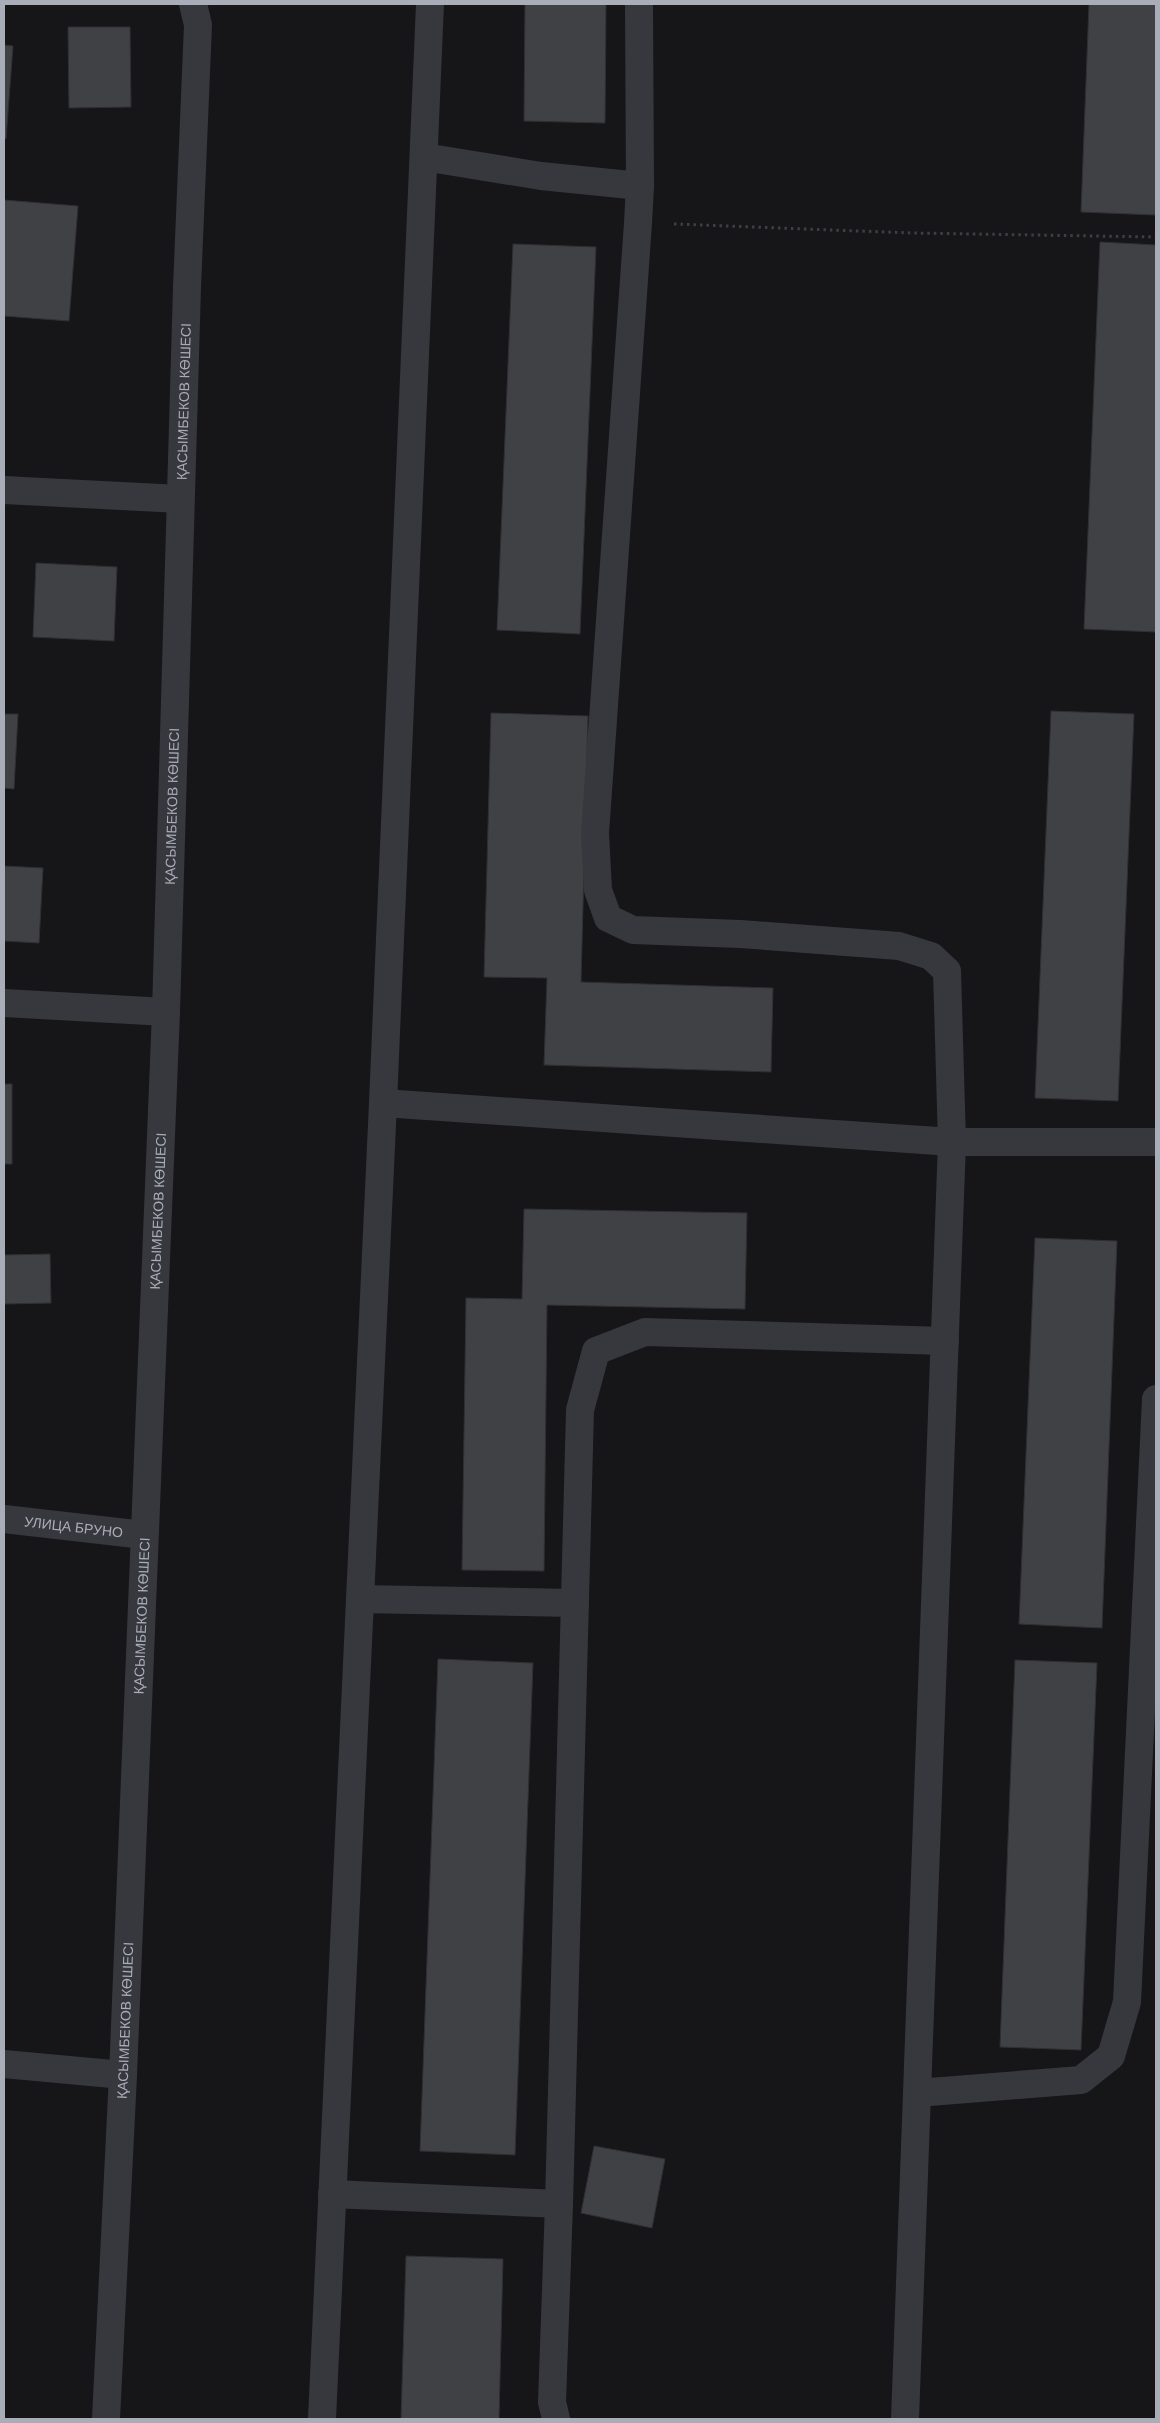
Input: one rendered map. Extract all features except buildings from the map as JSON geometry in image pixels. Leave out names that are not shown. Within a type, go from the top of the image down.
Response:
[{"type":"street","name":"ҚАСЫМБЕКОВ КӨШЕСІ","points":[[106,2419],[123,2075],[166,1012],[180,498],[198,25],[193,4]]},
{"type":"street","points":[[322,2419],[383,1103],[430,4]]},
{"type":"street","points":[[639,4],[640,186],[594,833],[598,890],[608,918],[633,930],[740,934],[889,945],[931,956],[947,971],[952,1142],[906,2419]]},
{"type":"street","points":[[424,157],[541,176],[640,186]]},
{"type":"street","points":[[4,490],[180,498]]},
{"type":"street","points":[[4,1003],[166,1012]]},
{"type":"street","points":[[383,1103],[952,1142],[1156,1142]]},
{"type":"street","points":[[556,2419],[552,2402],[580,1410],[596,1351],[645,1332],[945,1341]]},
{"type":"street","points":[[917,2093],[1081,2080],[1111,2056],[1127,2002],[1156,1399]]},
{"type":"street","name":"УЛИЦА БРУНО","points":[[4,1519],[144,1535]]},
{"type":"street","points":[[360,1599],[575,1603]]},
{"type":"street","points":[[4,2064],[123,2075]]},
{"type":"street","points":[[332,2194],[559,2204]]},
{"type":"path","points":[[638,223],[912,233],[1156,237]]}]
